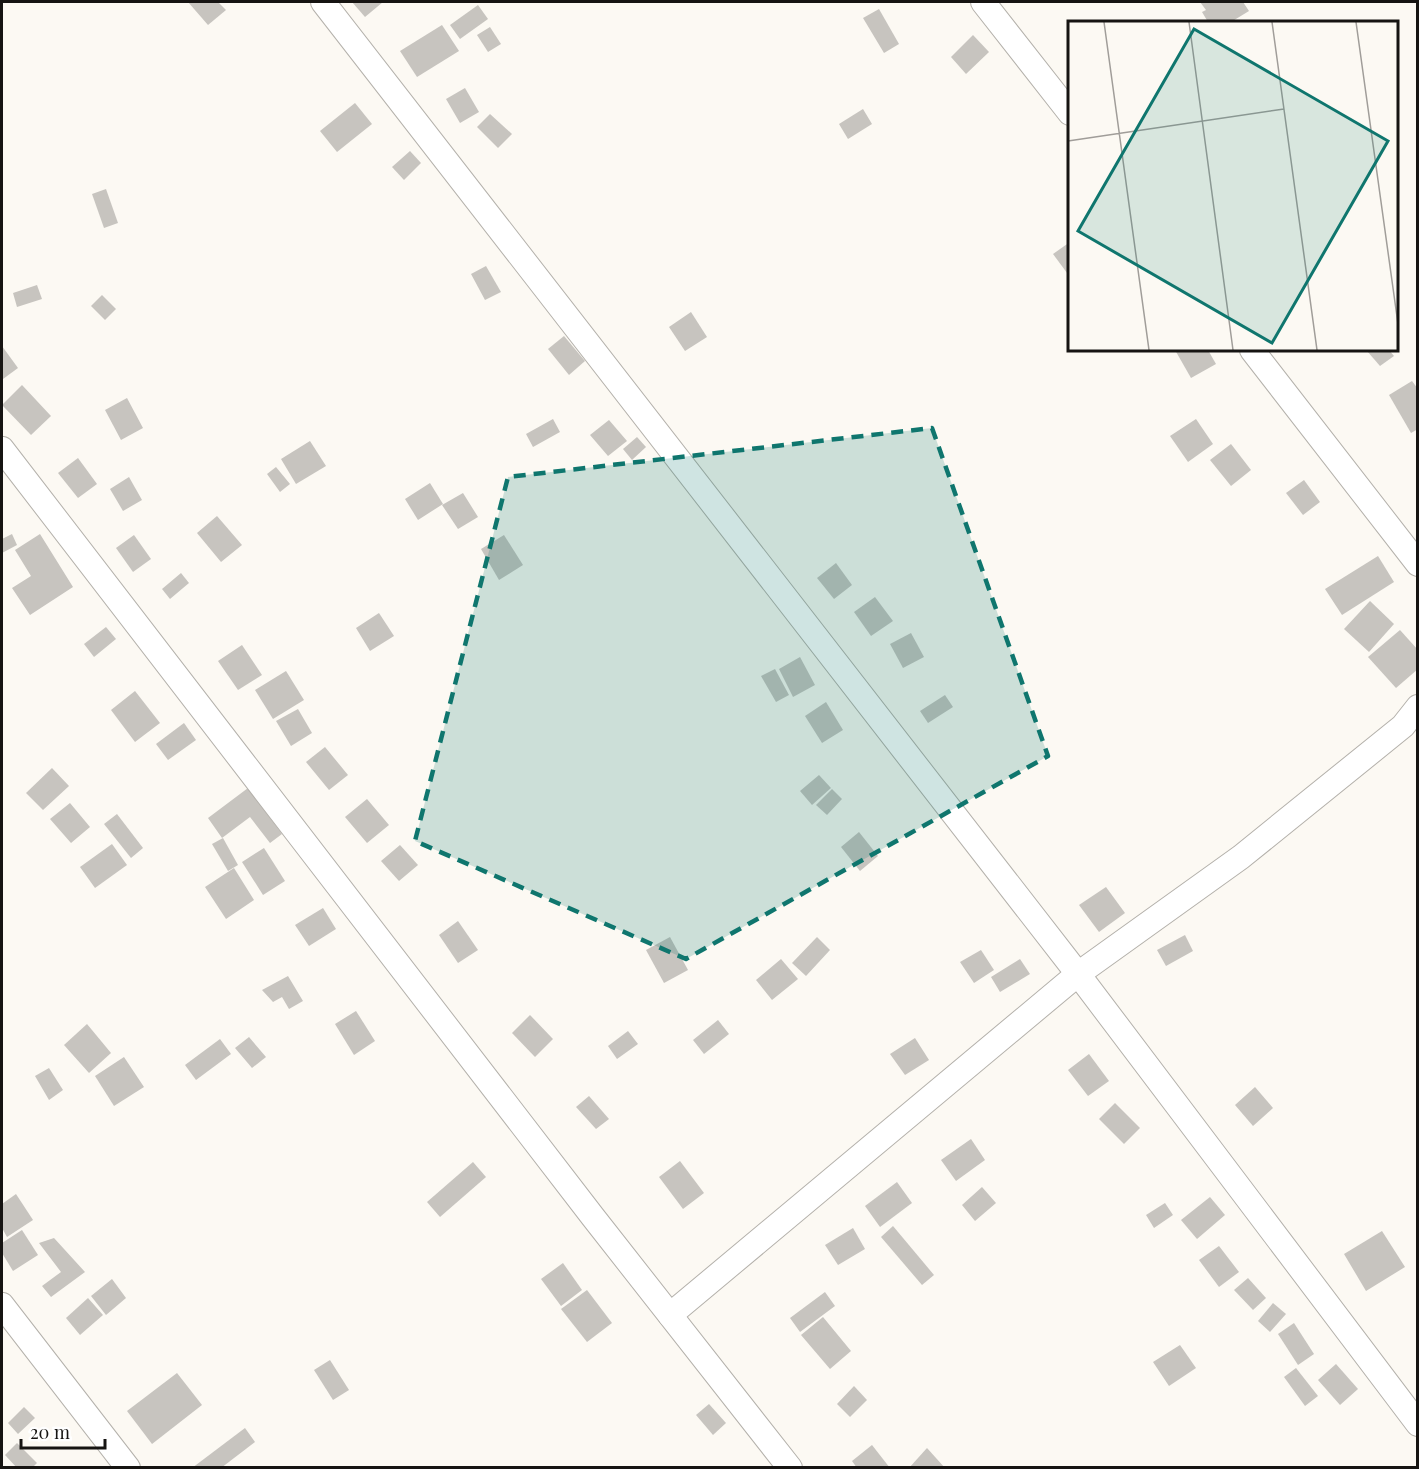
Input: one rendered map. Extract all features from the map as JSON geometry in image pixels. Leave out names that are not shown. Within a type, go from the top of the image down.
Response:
[{"type":"street","points":[[323,2],[1078,974],[1418,1424]]},
{"type":"street","points":[[983,2],[1068,110]]},
{"type":"street","points":[[1253,351],[1418,564]]},
{"type":"street","points":[[2,448],[670,1315],[790,1467]]},
{"type":"street","points":[[670,1315],[1078,974],[1241,857],[1403,726],[1418,708]]},
{"type":"street","points":[[2,1305],[128,1467]]},
{"type":"highlighted area","points":[[932,428],[1048,756],[686,959],[415,841],[508,477]]},
{"type":"building","points":[[188,2],[218,2],[226,10],[208,25]]},
{"type":"building","points":[[352,2],[383,2],[365,17]]},
{"type":"building","points":[[1200,2],[1243,2],[1249,11],[1233,21],[1207,21],[1202,12],[1206,10]]},
{"type":"building","points":[[478,5],[488,19],[460,39],[450,25]]},
{"type":"building","points":[[879,9],[899,44],[884,53],[863,18]]},
{"type":"building","points":[[442,25],[459,51],[417,77],[400,51]]},
{"type":"building","points":[[490,27],[501,44],[488,52],[477,35]]},
{"type":"building","points":[[973,35],[989,52],[966,74],[951,57]]},
{"type":"building","points":[[465,88],[479,112],[460,123],[446,99]]},
{"type":"building","points":[[355,103],[372,124],[337,152],[320,131]]},
{"type":"building","points":[[863,109],[872,124],[848,139],[839,124]]},
{"type":"building","points":[[490,114],[512,134],[498,148],[477,127]]},
{"type":"building","points":[[410,151],[421,163],[404,180],[392,167]]},
{"type":"building","points":[[106,189],[118,223],[104,228],[92,194]]},
{"type":"building","points":[[1068,243],[1068,274],[1053,254]]},
{"type":"building","points":[[486,266],[501,292],[485,300],[471,274]]},
{"type":"building","points":[[37,285],[42,299],[17,307],[13,293]]},
{"type":"building","points":[[102,295],[116,309],[105,320],[91,306]]},
{"type":"building","points":[[691,312],[707,337],[685,351],[669,327]]},
{"type":"building","points":[[564,336],[585,361],[569,375],[548,349]]},
{"type":"building","points":[[2,346],[18,368],[3,379],[2,377]]},
{"type":"building","points":[[1176,351],[1209,351],[1216,364],[1191,378]]},
{"type":"building","points":[[1367,351],[1390,351],[1394,356],[1380,366]]},
{"type":"building","points":[[1412,381],[1418,389],[1418,429],[1411,433],[1389,395]]},
{"type":"building","points":[[22,385],[51,416],[31,435],[2,405]]},
{"type":"building","points":[[127,398],[143,428],[121,440],[105,410]]},
{"type":"building","points":[[553,419],[560,432],[533,447],[526,434]]},
{"type":"building","points":[[1196,419],[1213,444],[1188,462],[1170,436]]},
{"type":"building","points":[[609,420],[627,441],[608,456],[590,435]]},
{"type":"building","points":[[637,437],[646,447],[632,460],[623,449]]},
{"type":"building","points":[[310,441],[326,466],[296,484],[281,459]]},
{"type":"building","points":[[1231,444],[1251,470],[1231,486],[1210,460]]},
{"type":"building","points":[[78,458],[97,484],[78,498],[58,473]]},
{"type":"building","points":[[276,467],[290,484],[280,492],[267,474]]},
{"type":"building","points":[[129,477],[142,500],[123,511],[110,489]]},
{"type":"building","points":[[1304,480],[1320,502],[1303,515],[1286,493]]},
{"type":"building","points":[[430,483],[443,504],[418,520],[405,499]]},
{"type":"building","points":[[463,493],[478,517],[458,529],[442,505]]},
{"type":"building","points":[[217,516],[242,545],[221,562],[197,533]]},
{"type":"building","points":[[12,534],[17,545],[2,553],[2,539]]},
{"type":"building","points":[[40,534],[73,587],[30,615],[12,588],[31,576],[15,550]]},
{"type":"building","points":[[134,535],[151,559],[133,572],[116,548]]},
{"type":"building","points":[[504,535],[523,565],[499,580],[481,549]]},
{"type":"building","points":[[1378,556],[1394,582],[1342,615],[1325,589]]},
{"type":"building","points":[[836,563],[852,585],[834,599],[817,578]]},
{"type":"building","points":[[181,573],[189,583],[170,599],[162,589]]},
{"type":"building","points":[[875,597],[893,621],[871,636],[854,612]]},
{"type":"building","points":[[1370,601],[1394,624],[1369,652],[1344,629]]},
{"type":"building","points":[[379,613],[394,636],[370,651],[356,628]]},
{"type":"building","points":[[106,627],[116,639],[94,657],[84,644]]},
{"type":"building","points":[[1400,630],[1418,650],[1418,669],[1396,688],[1368,657]]},
{"type":"building","points":[[911,633],[924,657],[903,668],[890,644]]},
{"type":"building","points":[[242,645],[262,675],[238,690],[218,661]]},
{"type":"building","points":[[800,657],[815,685],[793,697],[779,669]]},
{"type":"building","points":[[775,669],[789,695],[776,702],[761,676]]},
{"type":"building","points":[[286,671],[304,700],[273,719],[255,690]]},
{"type":"building","points":[[135,691],[160,723],[135,742],[111,710]]},
{"type":"building","points":[[945,695],[953,707],[928,723],[920,711]]},
{"type":"building","points":[[826,702],[843,730],[822,743],[805,716]]},
{"type":"building","points":[[298,709],[312,733],[291,746],[276,721]]},
{"type":"building","points":[[184,723],[196,740],[168,760],[156,744]]},
{"type":"building","points":[[325,747],[348,775],[329,790],[306,762]]},
{"type":"building","points":[[52,768],[69,786],[43,810],[26,793]]},
{"type":"building","points":[[819,775],[831,788],[812,805],[800,791]]},
{"type":"building","points":[[248,788],[282,834],[270,843],[250,817],[222,838],[208,818]]},
{"type":"building","points":[[832,789],[842,799],[827,815],[816,805]]},
{"type":"building","points":[[367,799],[389,825],[367,843],[345,817]]},
{"type":"building","points":[[70,803],[90,827],[71,843],[50,819]]},
{"type":"building","points":[[117,814],[143,848],[131,858],[104,824]]},
{"type":"building","points":[[859,832],[878,856],[860,871],[841,847]]},
{"type":"building","points":[[223,838],[238,865],[228,871],[212,844]]},
{"type":"building","points":[[112,844],[127,865],[95,888],[80,867]]},
{"type":"building","points":[[400,845],[418,865],[399,881],[381,861]]},
{"type":"building","points":[[264,848],[285,881],[263,895],[242,862]]},
{"type":"building","points":[[234,868],[254,900],[226,919],[205,887]]},
{"type":"building","points":[[1106,887],[1125,913],[1099,932],[1079,905]]},
{"type":"building","points":[[323,908],[336,929],[309,946],[295,925]]},
{"type":"building","points":[[458,921],[478,950],[458,963],[439,935]]},
{"type":"building","points":[[1185,935],[1193,951],[1166,966],[1157,950]]},
{"type":"building","points":[[670,937],[688,970],[664,983],[646,950]]},
{"type":"building","points":[[817,937],[830,950],[806,976],[792,963]]},
{"type":"building","points":[[981,950],[994,970],[974,983],[960,962]]},
{"type":"building","points":[[781,959],[798,979],[772,1000],[756,980]]},
{"type":"building","points":[[1020,959],[1030,974],[1000,992],[991,977]]},
{"type":"building","points":[[288,976],[303,1001],[289,1009],[282,997],[273,1002],[262,990]]},
{"type":"building","points":[[356,1011],[375,1041],[354,1055],[335,1024]]},
{"type":"building","points":[[530,1015],[553,1039],[535,1057],[512,1033]]},
{"type":"building","points":[[718,1020],[729,1034],[704,1054],[693,1040]]},
{"type":"building","points":[[87,1024],[111,1053],[89,1073],[64,1045]]},
{"type":"building","points":[[628,1031],[638,1044],[617,1059],[608,1046]]},
{"type":"building","points":[[249,1037],[266,1057],[252,1068],[235,1048]]},
{"type":"building","points":[[915,1038],[929,1060],[905,1075],[890,1054]]},
{"type":"building","points":[[220,1039],[231,1054],[196,1080],[185,1065]]},
{"type":"building","points":[[1089,1054],[1109,1081],[1088,1096],[1068,1070]]},
{"type":"building","points":[[124,1057],[144,1087],[114,1106],[95,1076]]},
{"type":"building","points":[[49,1068],[63,1090],[49,1100],[35,1076]]},
{"type":"building","points":[[1255,1087],[1273,1108],[1253,1126],[1235,1105]]},
{"type":"building","points":[[589,1096],[609,1119],[596,1129],[576,1107]]},
{"type":"building","points":[[1115,1103],[1140,1128],[1124,1144],[1099,1119]]},
{"type":"building","points":[[971,1139],[985,1160],[956,1181],[941,1160]]},
{"type":"building","points":[[680,1161],[704,1193],[683,1209],[659,1177]]},
{"type":"building","points":[[473,1162],[486,1177],[440,1217],[427,1202]]},
{"type":"building","points":[[897,1182],[912,1203],[880,1227],[865,1206]]},
{"type":"building","points":[[982,1187],[996,1203],[975,1221],[962,1205]]},
{"type":"building","points":[[16,1194],[33,1220],[7,1237],[2,1228],[2,1204]]},
{"type":"building","points":[[1210,1197],[1225,1215],[1197,1239],[1181,1220]]},
{"type":"building","points":[[1165,1203],[1173,1215],[1154,1228],[1146,1215]]},
{"type":"building","points":[[893,1226],[934,1275],[922,1285],[881,1237]]},
{"type":"building","points":[[853,1228],[865,1249],[838,1265],[825,1245]]},
{"type":"building","points":[[22,1230],[38,1255],[13,1271],[2,1253],[2,1243]]},
{"type":"building","points":[[1382,1231],[1405,1267],[1366,1291],[1344,1254]]},
{"type":"building","points":[[54,1238],[85,1272],[51,1297],[42,1286],[61,1272],[39,1243]]},
{"type":"building","points":[[1219,1246],[1239,1272],[1219,1287],[1199,1260]]},
{"type":"building","points":[[563,1263],[582,1290],[561,1306],[541,1279]]},
{"type":"building","points":[[1248,1278],[1266,1298],[1253,1310],[1234,1290]]},
{"type":"building","points":[[112,1279],[126,1298],[106,1315],[91,1296]]},
{"type":"building","points":[[587,1290],[612,1323],[587,1342],[561,1309]]},
{"type":"building","points":[[825,1292],[835,1306],[800,1332],[790,1318]]},
{"type":"building","points":[[88,1298],[103,1315],[80,1335],[66,1318]]},
{"type":"building","points":[[1273,1303],[1286,1314],[1270,1332],[1258,1321]]},
{"type":"building","points":[[823,1317],[851,1351],[830,1369],[801,1335]]},
{"type":"building","points":[[1294,1323],[1314,1354],[1298,1365],[1278,1334]]},
{"type":"building","points":[[1180,1345],[1196,1368],[1169,1386],[1153,1362]]},
{"type":"building","points":[[330,1360],[349,1390],[333,1400],[314,1370]]},
{"type":"building","points":[[1336,1364],[1358,1389],[1340,1405],[1318,1380]]},
{"type":"building","points":[[1296,1368],[1318,1396],[1305,1406],[1284,1377]]},
{"type":"building","points":[[177,1373],[202,1405],[152,1444],[127,1411]]},
{"type":"building","points":[[854,1386],[867,1400],[850,1417],[837,1404]]},
{"type":"building","points":[[709,1404],[726,1423],[713,1435],[696,1415]]},
{"type":"building","points":[[24,1407],[35,1418],[18,1434],[8,1423]]},
{"type":"building","points":[[245,1428],[255,1442],[221,1468],[192,1468]]},
{"type":"building","points":[[17,1443],[37,1463],[32,1468],[17,1468],[5,1455]]},
{"type":"building","points":[[872,1445],[890,1468],[857,1468],[852,1461]]},
{"type":"building","points":[[927,1448],[945,1468],[909,1468]]}]
